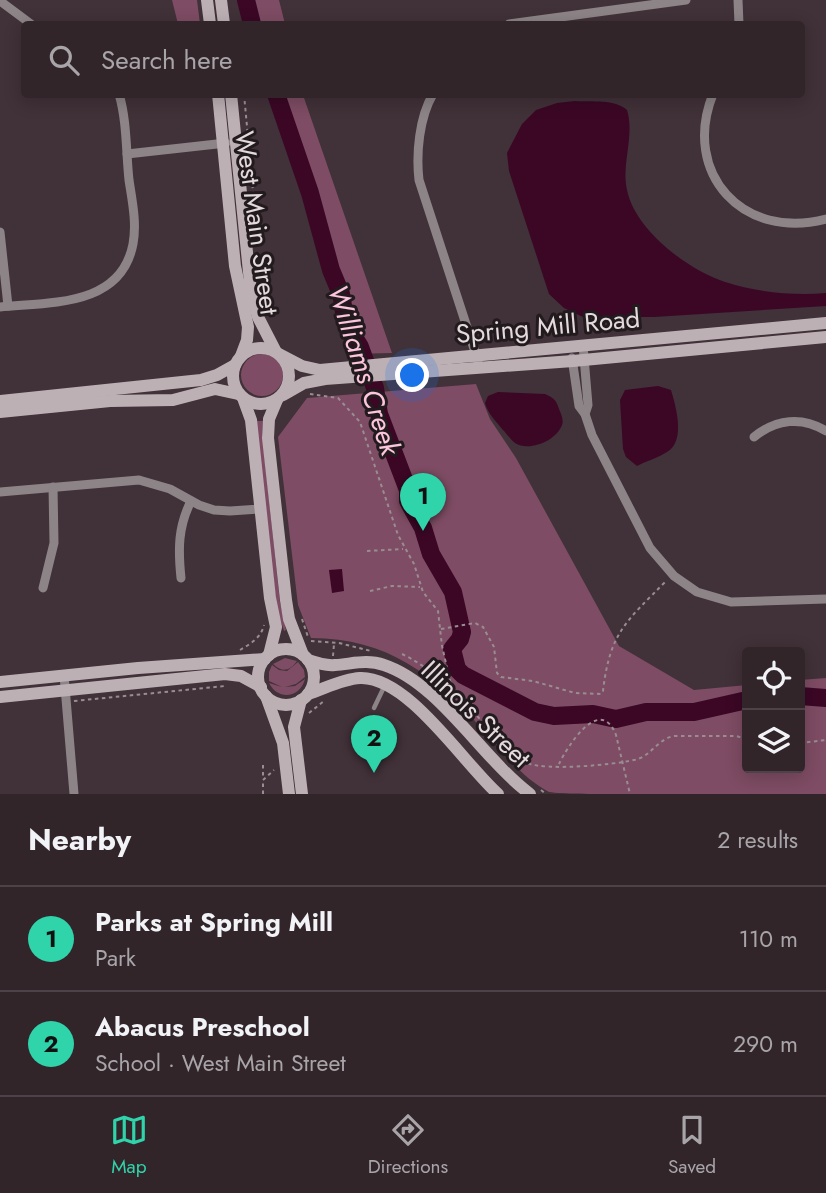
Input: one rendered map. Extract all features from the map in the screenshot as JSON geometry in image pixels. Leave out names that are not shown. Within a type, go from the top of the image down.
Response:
[{"type":"street","points":[[207,0],[210,21]]},
{"type":"street","points":[[221,0],[223,21]]},
{"type":"street","points":[[531,21],[686,0]]},
{"type":"street","points":[[738,0],[739,21]]},
{"type":"street","points":[[0,1],[27,21]]},
{"type":"street","points":[[0,232],[4,307],[86,297],[102,289],[121,271],[133,245],[134,230],[120,98]]},
{"type":"street","name":"West Main Street","points":[[219,98],[229,143],[251,292],[257,317],[277,353]]},
{"type":"street","name":"West Main Street","points":[[231,98],[229,143],[235,266],[248,327],[247,340],[238,360]]},
{"type":"street","points":[[432,98],[424,120],[419,180],[481,369]]},
{"type":"street","points":[[711,98],[707,109],[704,139],[711,171],[725,192],[742,208],[771,222],[795,225],[826,219]]},
{"type":"street","points":[[127,154],[229,143]]},
{"type":"street","name":"Spring Mill Road","points":[[280,398],[307,382],[351,372],[476,356],[826,323]]},
{"type":"street","name":"Spring Mill Road","points":[[390,369],[481,369],[826,337]]},
{"type":"street","points":[[577,346],[579,406],[650,548],[681,583],[696,592],[731,603],[826,599]]},
{"type":"street","points":[[0,401],[201,380],[217,375],[257,348],[277,353],[288,366],[287,389],[269,419],[268,438],[286,600],[294,633],[314,677],[294,727],[302,794]]},
{"type":"street","name":"Spring Mill Road","points":[[277,353],[310,369],[351,372]]},
{"type":"street","points":[[238,360],[232,377],[251,420],[271,607],[276,627],[259,673],[283,743],[289,794]]},
{"type":"street","points":[[0,412],[110,401],[173,400],[215,389],[262,405],[280,398]]},
{"type":"street","points":[[754,437],[761,431],[790,421],[811,423],[826,431]]},
{"type":"street","points":[[0,492],[139,480],[170,489],[214,510],[261,509]]},
{"type":"street","points":[[43,587],[54,543],[53,487]]},
{"type":"street","points":[[181,578],[178,542],[180,527],[191,501]]},
{"type":"street","points":[[0,682],[267,657],[286,649],[306,658]]},
{"type":"street","name":"Illinois Street","points":[[306,658],[332,665],[372,662],[417,683],[504,774],[530,794]]},
{"type":"street","points":[[0,697],[66,697],[225,674],[241,676],[271,700],[284,704],[304,697]]},
{"type":"street","points":[[64,676],[74,794]]},
{"type":"street","name":"Illinois Street","points":[[304,697],[353,679],[367,678],[386,685],[421,711],[498,794]]},
{"type":"lane","points":[[374,708],[386,685]]},
{"type":"path","points":[[310,390],[312,396],[338,398],[360,422],[404,548],[414,564],[421,587],[437,609],[452,690]]},
{"type":"path","points":[[367,551],[404,548]]},
{"type":"path","points":[[440,629],[479,623],[483,626],[494,647],[497,673],[501,677],[533,681],[575,693],[600,694],[603,691],[607,661],[618,634],[630,617],[666,580]]},
{"type":"path","points":[[370,591],[392,586],[421,587]]},
{"type":"path","points":[[304,624],[312,642],[334,643],[333,656]]},
{"type":"path","points":[[240,649],[253,642],[263,629]]},
{"type":"path","points":[[402,654],[452,690],[516,756],[534,765],[621,762],[645,757],[664,738],[674,736],[742,737]]},
{"type":"path","points":[[66,697],[232,686]]},
{"type":"path","points":[[306,717],[316,705],[330,697]]},
{"type":"path","points":[[559,765],[583,727],[599,721],[612,727],[630,794]]},
{"type":"path","points":[[805,742],[826,740]]},
{"type":"path","points":[[262,765],[264,794]]},
{"type":"path","points":[[263,780],[277,767]]},
{"type":"shaded area","points":[[172,0],[197,0],[200,21],[177,21]]},
{"type":"shaded area","points":[[239,0],[279,0],[284,21],[244,21]]},
{"type":"shaded area","points":[[269,98],[304,98],[392,353],[351,354],[339,325],[313,223]]},
{"type":"shaded area","points":[[575,101],[609,103],[627,110],[630,130],[627,190],[640,220],[665,246],[695,268],[725,282],[775,292],[826,293],[826,306],[654,317],[583,317],[564,308],[549,294],[509,171],[507,153],[522,124],[536,110]]},
{"type":"shaded area","points":[[262,354],[277,360],[283,375],[277,390],[262,396],[247,390],[241,375],[247,360]]},
{"type":"shaded area","points":[[476,384],[490,419],[516,458],[619,646],[694,690],[742,685],[742,773],[805,773],[805,680],[826,678],[826,794],[549,792],[522,772],[447,692],[408,663],[363,645],[311,638],[298,605],[278,437],[307,398]]},
{"type":"shaded area","points":[[658,386],[671,390],[678,423],[676,440],[667,452],[637,466],[626,457],[623,449],[620,400],[625,390]]},
{"type":"shaded area","points":[[498,392],[545,394],[551,397],[557,403],[562,417],[563,423],[559,431],[548,440],[534,445],[515,443],[492,417],[485,403],[488,396]]},
{"type":"shaded area","points":[[255,421],[263,421],[262,434],[284,631],[277,609]]},
{"type":"shaded area","points":[[342,569],[344,591],[332,593],[329,570]]},
{"type":"shaded area","points":[[285,658],[297,661],[286,670],[273,664]]},
{"type":"shaded area","points":[[298,662],[305,677],[296,684],[285,687],[295,686],[305,679],[299,690],[288,695],[278,693],[269,683],[282,687],[269,681],[272,665],[287,671]]},
{"type":"waterway","name":"Williams Creek","points":[[246,0],[251,21]]},
{"type":"waterway","name":"Williams Creek","points":[[277,98],[310,193],[331,270],[341,294],[346,324],[360,347],[375,388],[379,414],[408,490],[408,501],[423,528],[431,554],[453,592],[462,632],[452,649],[457,669],[463,675],[535,712],[554,716],[593,714],[616,719],[646,712],[694,712],[742,701]]},
{"type":"waterway","name":"Williams Creek","points":[[805,696],[826,698]]},
{"type":"place","name":"Parks at Spring Mill","points":[[423,531]]},
{"type":"place","name":"Abacus Preschool","points":[[374,773]]}]
